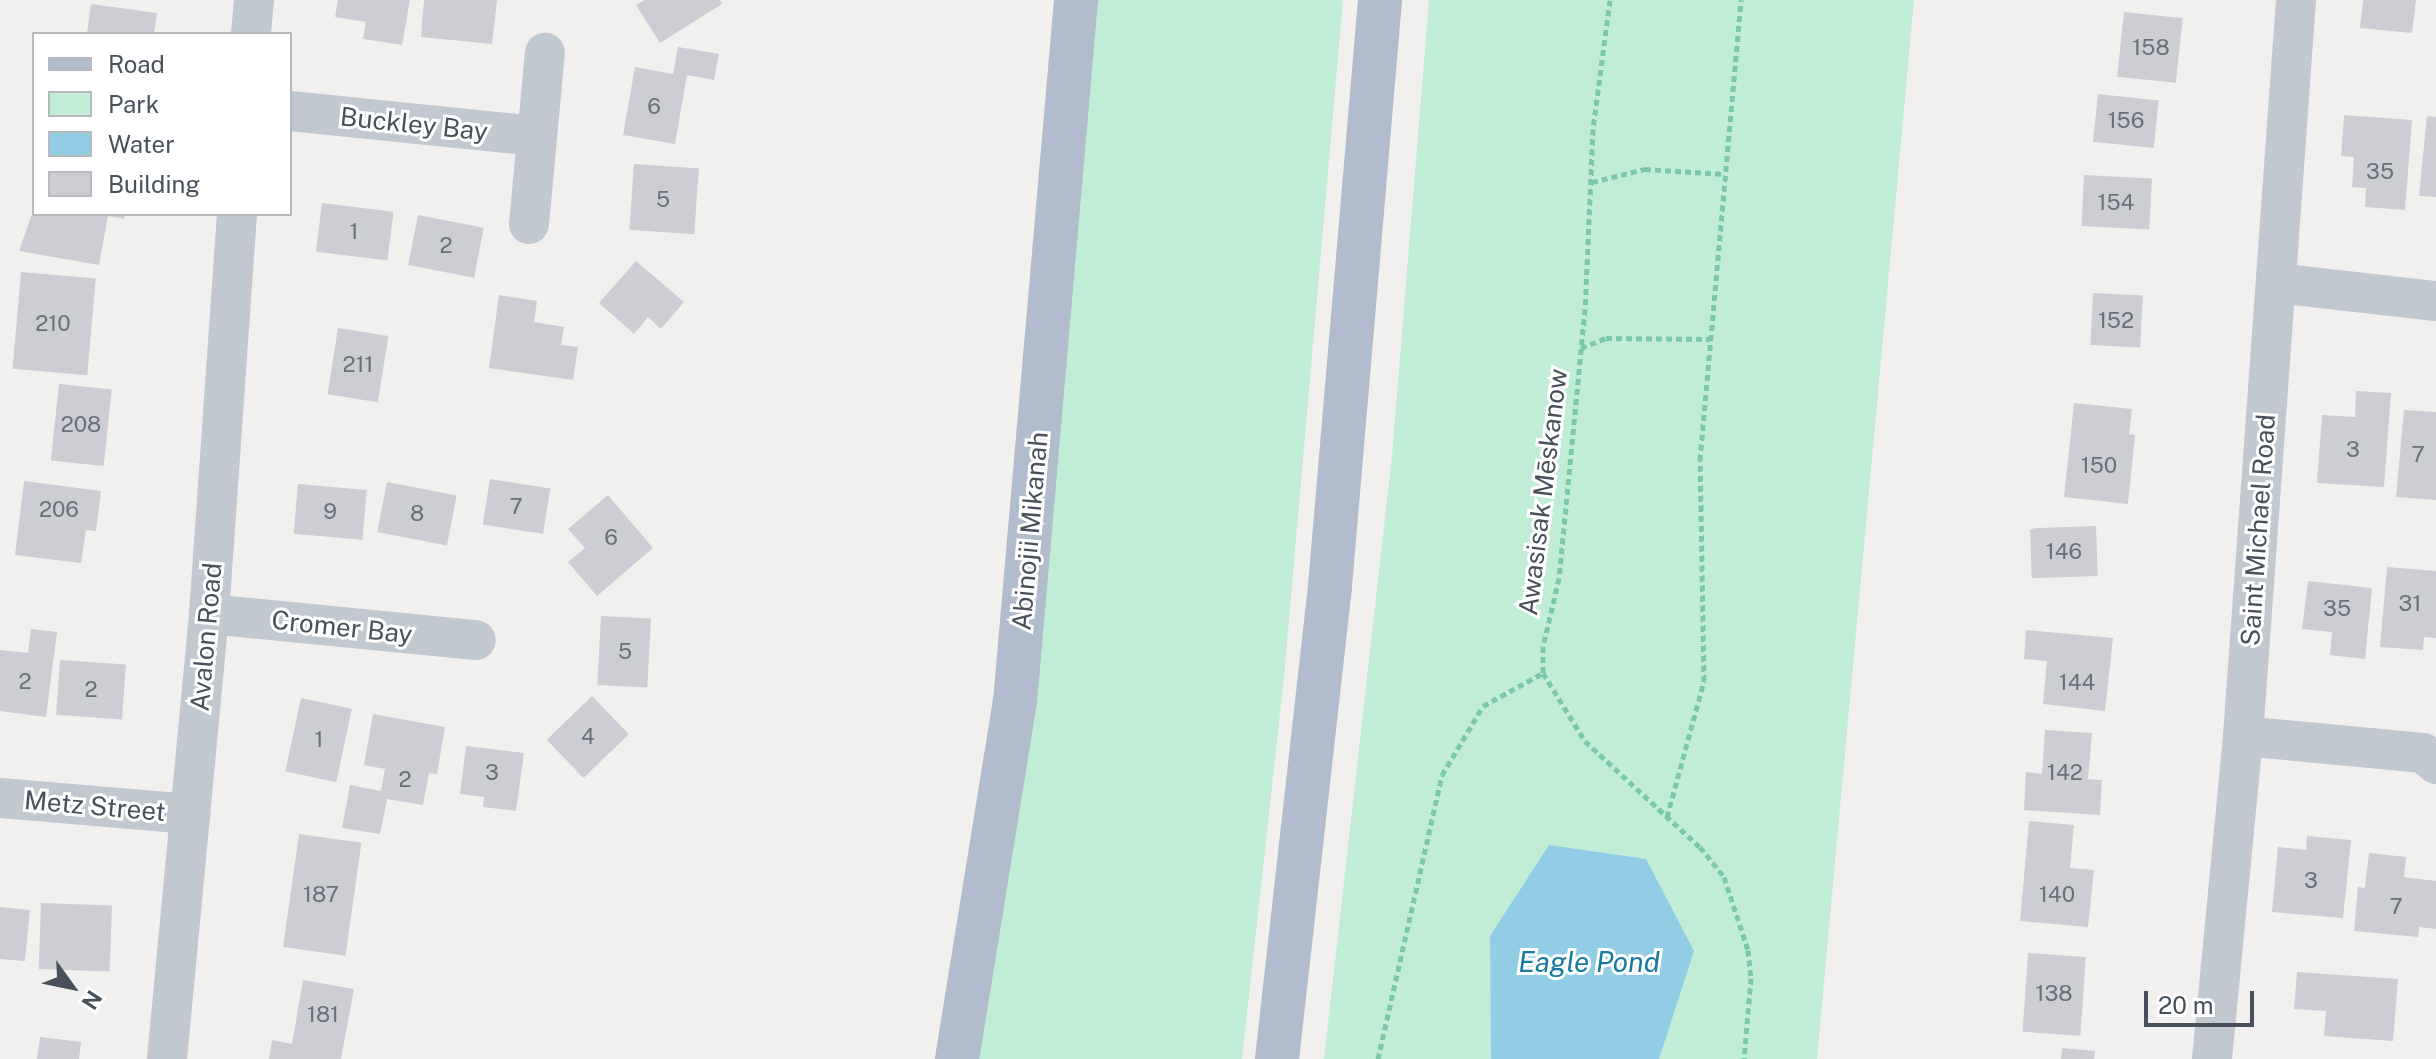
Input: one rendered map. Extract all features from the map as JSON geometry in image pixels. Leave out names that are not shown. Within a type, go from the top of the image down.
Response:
[{"type":"main road","name":"Abinojii Mikanah","points":[[957,1059],[1015,702],[1076,0]]},
{"type":"main road","points":[[1277,1059],[1330,586],[1380,0]]},
{"type":"street","points":[[251,32],[254,0]]},
{"type":"street","name":"Saint Michael Road","points":[[2212,1059],[2243,736],[2296,0]]},
{"type":"street","points":[[529,224],[545,53]]},
{"type":"street","name":"Buckley Bay","points":[[292,111],[537,136]]},
{"type":"street","name":"Avalon Road","points":[[167,1059],[209,614],[237,216]]},
{"type":"street","points":[[2277,283],[2436,301]]},
{"type":"street","name":"Cromer Bay","points":[[209,614],[476,640]]},
{"type":"street","points":[[2243,736],[2432,754]]},
{"type":"street","name":"Metz Street","points":[[0,798],[190,814]]},
{"type":"path","name":"Awasisak Mēskanow","points":[[1543,673],[1543,647],[1559,578],[1610,0]]},
{"type":"path","points":[[1667,817],[1704,681],[1700,460],[1741,0]]},
{"type":"path","points":[[1592,182],[1645,169],[1725,174]]},
{"type":"path","points":[[1581,348],[1606,338],[1710,339]]},
{"type":"path","points":[[1378,1059],[1442,775],[1483,706],[1543,673],[1585,741],[1667,817],[1724,877],[1737,909],[1751,978],[1744,1059]]},
{"type":"green space","points":[[1098,0],[1343,0],[1284,677],[1242,1059],[977,1059],[1078,225]]},
{"type":"green space","points":[[1429,0],[1914,0],[1817,1059],[1324,1059],[1392,456]]},
{"type":"water","name":"Eagle Pond","points":[[1549,845],[1646,859],[1694,951],[1659,1059],[1491,1059],[1490,936]]},
{"type":"building","points":[[338,0],[410,0],[402,45],[363,39],[366,22],[335,17]]},
{"type":"building","points":[[424,0],[497,0],[492,44],[421,37]]},
{"type":"building","points":[[645,0],[720,0],[722,4],[660,43],[636,5]]},
{"type":"building","points":[[2363,0],[2416,0],[2412,33],[2360,28]]},
{"type":"building","points":[[91,4],[157,13],[154,32],[87,32]]},
{"type":"building","points":[[2124,12],[2183,18],[2176,83],[2117,77]]},
{"type":"building","points":[[678,47],[719,54],[714,80],[687,75],[675,144],[623,135],[635,67],[673,74]]},
{"type":"building","points":[[2098,94],[2159,100],[2154,148],[2093,142]]},
{"type":"building","points":[[2344,115],[2412,120],[2405,210],[2365,207],[2366,188],[2352,187],[2354,157],[2341,156]]},
{"type":"building","points":[[2427,116],[2436,117],[2436,197],[2419,196]]},
{"type":"building","points":[[634,164],[699,169],[694,234],[629,230]]},
{"type":"building","points":[[2084,175],[2152,179],[2149,229],[2081,226]]},
{"type":"building","points":[[322,203],[393,212],[387,260],[316,252]]},
{"type":"building","points":[[32,214],[108,216],[99,265],[19,251]]},
{"type":"building","points":[[418,215],[484,228],[474,278],[408,265]]},
{"type":"building","points":[[636,261],[684,302],[661,329],[648,317],[634,334],[599,303]]},
{"type":"building","points":[[21,272],[96,279],[87,375],[13,369]]},
{"type":"building","points":[[2093,293],[2143,296],[2140,348],[2090,345]]},
{"type":"building","points":[[499,295],[537,301],[534,322],[564,327],[561,345],[578,347],[573,380],[489,368]]},
{"type":"building","points":[[338,328],[388,336],[378,402],[328,394]]},
{"type":"building","points":[[59,384],[112,390],[104,466],[51,461]]},
{"type":"building","points":[[2356,391],[2391,393],[2384,487],[2317,483],[2322,415],[2355,417]]},
{"type":"building","points":[[2074,403],[2132,409],[2129,434],[2135,435],[2128,504],[2064,497]]},
{"type":"building","points":[[2404,410],[2436,412],[2436,500],[2396,497]]},
{"type":"building","points":[[490,479],[550,489],[543,534],[483,524]]},
{"type":"building","points":[[24,481],[101,491],[96,531],[86,530],[81,563],[15,555]]},
{"type":"building","points":[[387,482],[457,496],[447,546],[377,532]]},
{"type":"building","points":[[298,484],[367,490],[362,540],[294,534]]},
{"type":"building","points":[[608,495],[653,548],[597,596],[568,562],[585,548],[568,529]]},
{"type":"building","points":[[2096,526],[2098,576],[2032,578],[2030,528]]},
{"type":"building","points":[[2387,567],[2436,571],[2436,638],[2424,637],[2423,650],[2380,647]]},
{"type":"building","points":[[2308,581],[2372,588],[2365,659],[2330,655],[2332,632],[2302,629]]},
{"type":"building","points":[[601,616],[651,619],[647,688],[597,685]]},
{"type":"building","points":[[31,629],[57,632],[46,717],[0,711],[0,650],[28,653]]},
{"type":"building","points":[[2026,630],[2113,638],[2105,711],[2043,704],[2047,661],[2024,659]]},
{"type":"building","points":[[60,660],[126,665],[122,719],[56,715]]},
{"type":"building","points":[[592,696],[629,734],[583,778],[547,740]]},
{"type":"building","points":[[301,698],[352,709],[336,782],[285,771]]},
{"type":"building","points":[[373,714],[445,727],[437,774],[429,773],[423,805],[387,799],[380,834],[342,828],[350,785],[381,791],[385,769],[364,765]]},
{"type":"building","points":[[2045,730],[2092,733],[2088,779],[2102,780],[2100,815],[2024,810],[2026,772],[2042,774]]},
{"type":"building","points":[[466,746],[524,753],[516,811],[483,807],[484,797],[460,794]]},
{"type":"building","points":[[2029,821],[2074,825],[2070,868],[2094,870],[2088,927],[2020,921]]},
{"type":"building","points":[[299,834],[361,843],[346,956],[283,947]]},
{"type":"building","points":[[2307,836],[2351,840],[2343,918],[2272,912],[2278,847],[2306,850]]},
{"type":"building","points":[[2369,853],[2406,857],[2404,877],[2436,881],[2436,929],[2419,927],[2418,937],[2354,931],[2358,887],[2365,888]]},
{"type":"building","points":[[41,903],[112,905],[110,971],[39,969]]},
{"type":"building","points":[[0,907],[30,910],[25,961],[0,959]]},
{"type":"building","points":[[2028,953],[2086,957],[2080,1036],[2022,1032]]},
{"type":"building","points":[[2297,972],[2398,979],[2393,1041],[2324,1036],[2326,1011],[2294,1009]]},
{"type":"building","points":[[303,980],[354,989],[341,1059],[269,1059],[272,1040],[292,1044]]},
{"type":"building","points":[[40,1037],[81,1042],[79,1059],[37,1059]]},
{"type":"building","points":[[2062,1048],[2095,1051],[2094,1059],[2061,1059]]}]
